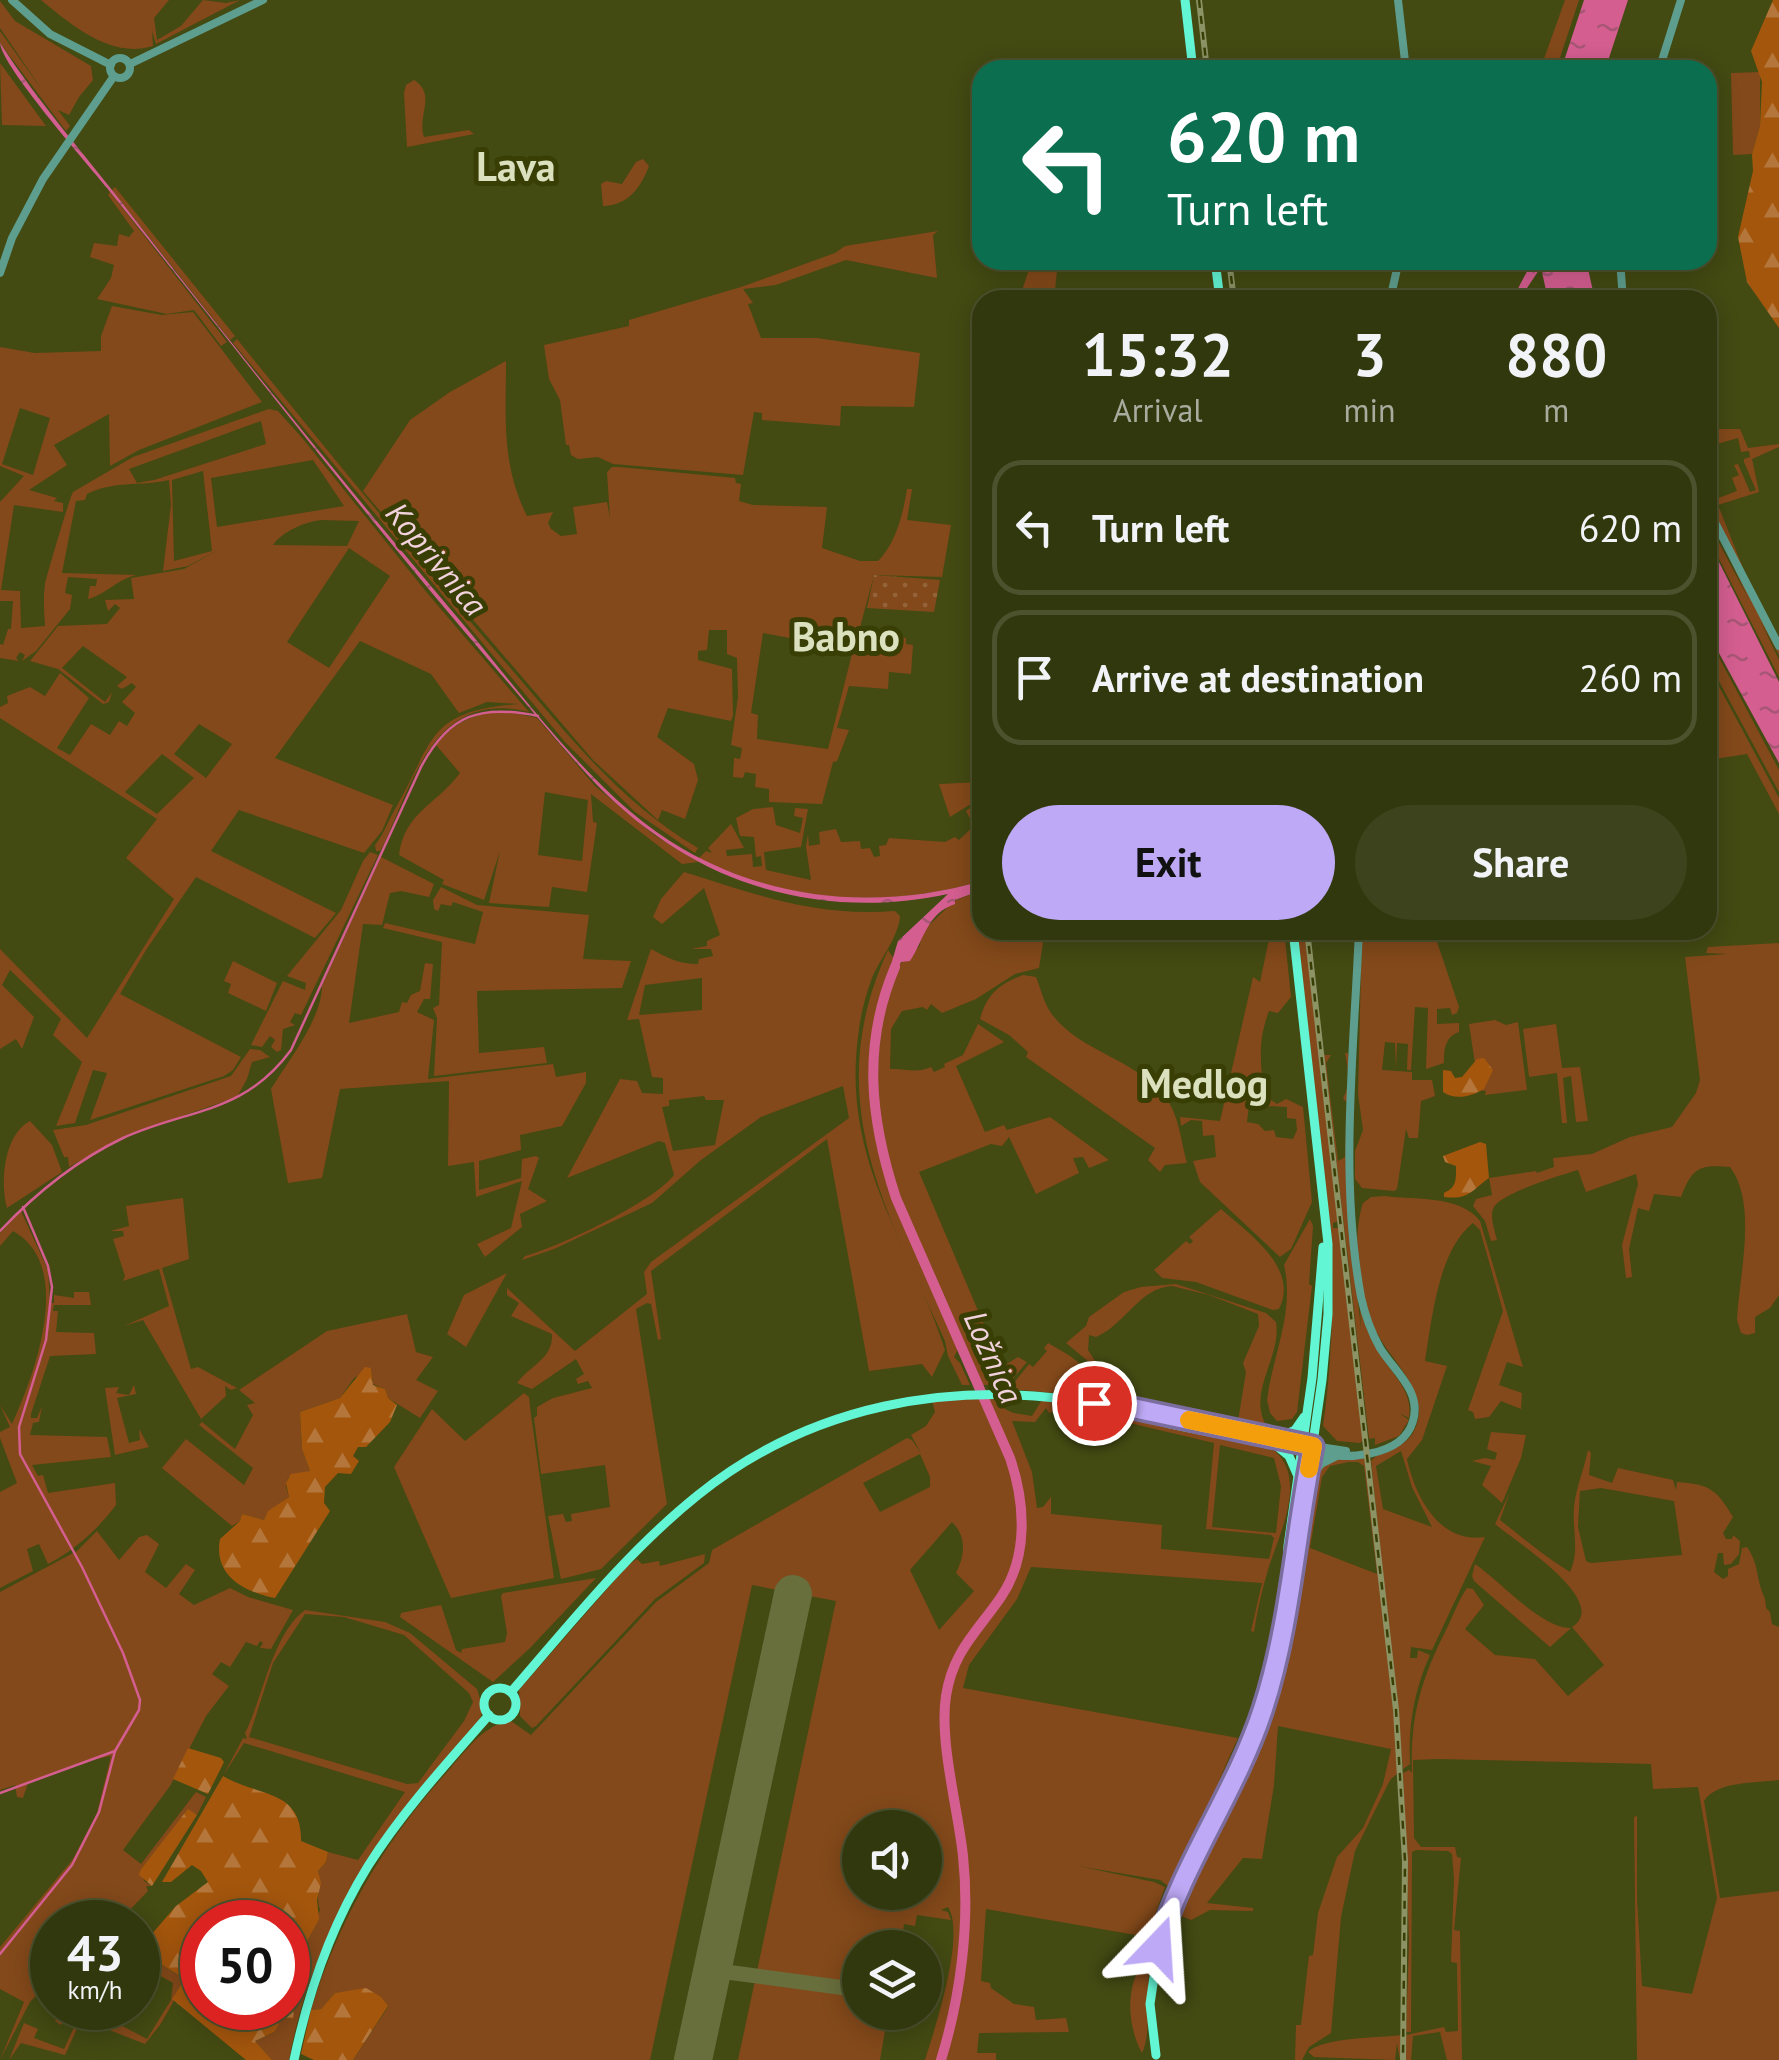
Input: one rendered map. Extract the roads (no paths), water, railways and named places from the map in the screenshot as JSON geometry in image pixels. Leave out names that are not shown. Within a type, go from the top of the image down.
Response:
[{"type":"main road","points":[[1185,0],[1192,60]]},
{"type":"main road","points":[[1166,2060],[1152,2057],[1151,1992],[1164,1928],[1252,1740],[1283,1632],[1328,1314],[1326,1222],[1294,940]]},
{"type":"main road","points":[[1308,1448],[1308,1410],[1326,1222]]},
{"type":"main road","points":[[511,1692],[640,1547],[722,1476],[778,1443],[835,1418],[895,1402],[996,1393],[1098,1404],[1166,1422],[1308,1448]]},
{"type":"main road","points":[[1276,1442],[1295,1430],[1308,1410]]},
{"type":"main road","points":[[1276,1442],[1292,1461],[1302,1483]]},
{"type":"main road","points":[[501,1688],[511,1692],[516,1708],[510,1717],[498,1720],[489,1715],[485,1705],[489,1693],[501,1688]]},
{"type":"main road","points":[[294,2060],[328,1946],[368,1867],[489,1715]]},
{"type":"street","points":[[0,273],[12,238],[62,147],[114,76],[111,64],[50,34],[12,0]]},
{"type":"street","points":[[114,76],[126,76],[130,64],[263,0]]},
{"type":"street","points":[[1398,0],[1405,60]]},
{"type":"street","points":[[1661,60],[1682,0]]},
{"type":"street","points":[[111,64],[122,58],[130,64]]},
{"type":"street","points":[[1717,526],[1779,646]]},
{"type":"street","points":[[1302,1483],[1321,1464],[1338,1456],[1386,1448],[1402,1440],[1410,1428],[1415,1407],[1408,1387],[1372,1332],[1357,1270],[1351,1133],[1358,940]]},
{"type":"street","points":[[1308,1448],[1365,1452]]},
{"type":"street","points":[[1308,1448],[1338,1456]]},
{"type":"water","points":[[1584,0],[1628,0],[1608,60],[1564,60]]},
{"type":"water","points":[[0,43],[48,110],[333,469],[561,743],[620,802],[683,849],[718,867],[791,890],[867,898],[906,896],[972,883],[972,894],[955,900],[955,904],[938,914],[910,961],[901,962],[894,977],[887,978],[898,941],[948,894],[879,903],[809,898],[775,891],[709,867],[667,843],[625,811],[569,755],[394,547],[47,115],[4,55]]},
{"type":"water","points":[[1528,270],[1539,270],[1526,290],[1517,290]]},
{"type":"water","points":[[1542,270],[1588,270],[1593,290],[1546,290]]},
{"type":"water","points":[[1717,558],[1779,682],[1779,763],[1717,649]]},
{"type":"waterway","points":[[0,1231],[42,1191],[89,1157],[147,1128],[234,1098],[273,1071],[291,1050],[432,749],[455,724],[469,717],[500,711],[538,716]]},
{"type":"waterway","name":"Ložnica","points":[[895,967],[874,1054],[880,1140],[896,1198],[1010,1458],[1019,1493],[1022,1529],[1010,1581],[960,1654],[946,1696],[945,1733],[963,1856],[965,1907],[959,1985],[941,2060]]},
{"type":"waterway","points":[[0,1954],[72,1865],[99,1812],[115,1751],[139,1710],[140,1700],[123,1653],[82,1567],[20,1454],[19,1427],[46,1340],[52,1287],[48,1266],[23,1207]]},
{"type":"waterway","points":[[0,1793],[115,1751]]},
{"type":"railway","points":[[1199,0],[1206,60]]},
{"type":"railway","points":[[1230,270],[1233,290]]},
{"type":"railway","points":[[1308,940],[1396,1710],[1405,1861],[1403,2060]]},
{"type":"district","name":"Lava","points":[[516,167]]},
{"type":"district","name":"Babno","points":[[846,637]]},
{"type":"district","name":"Medlog","points":[[1204,1084]]},
{"type":"water label","name":"Koprivnica","points":[[436,559]]}]
